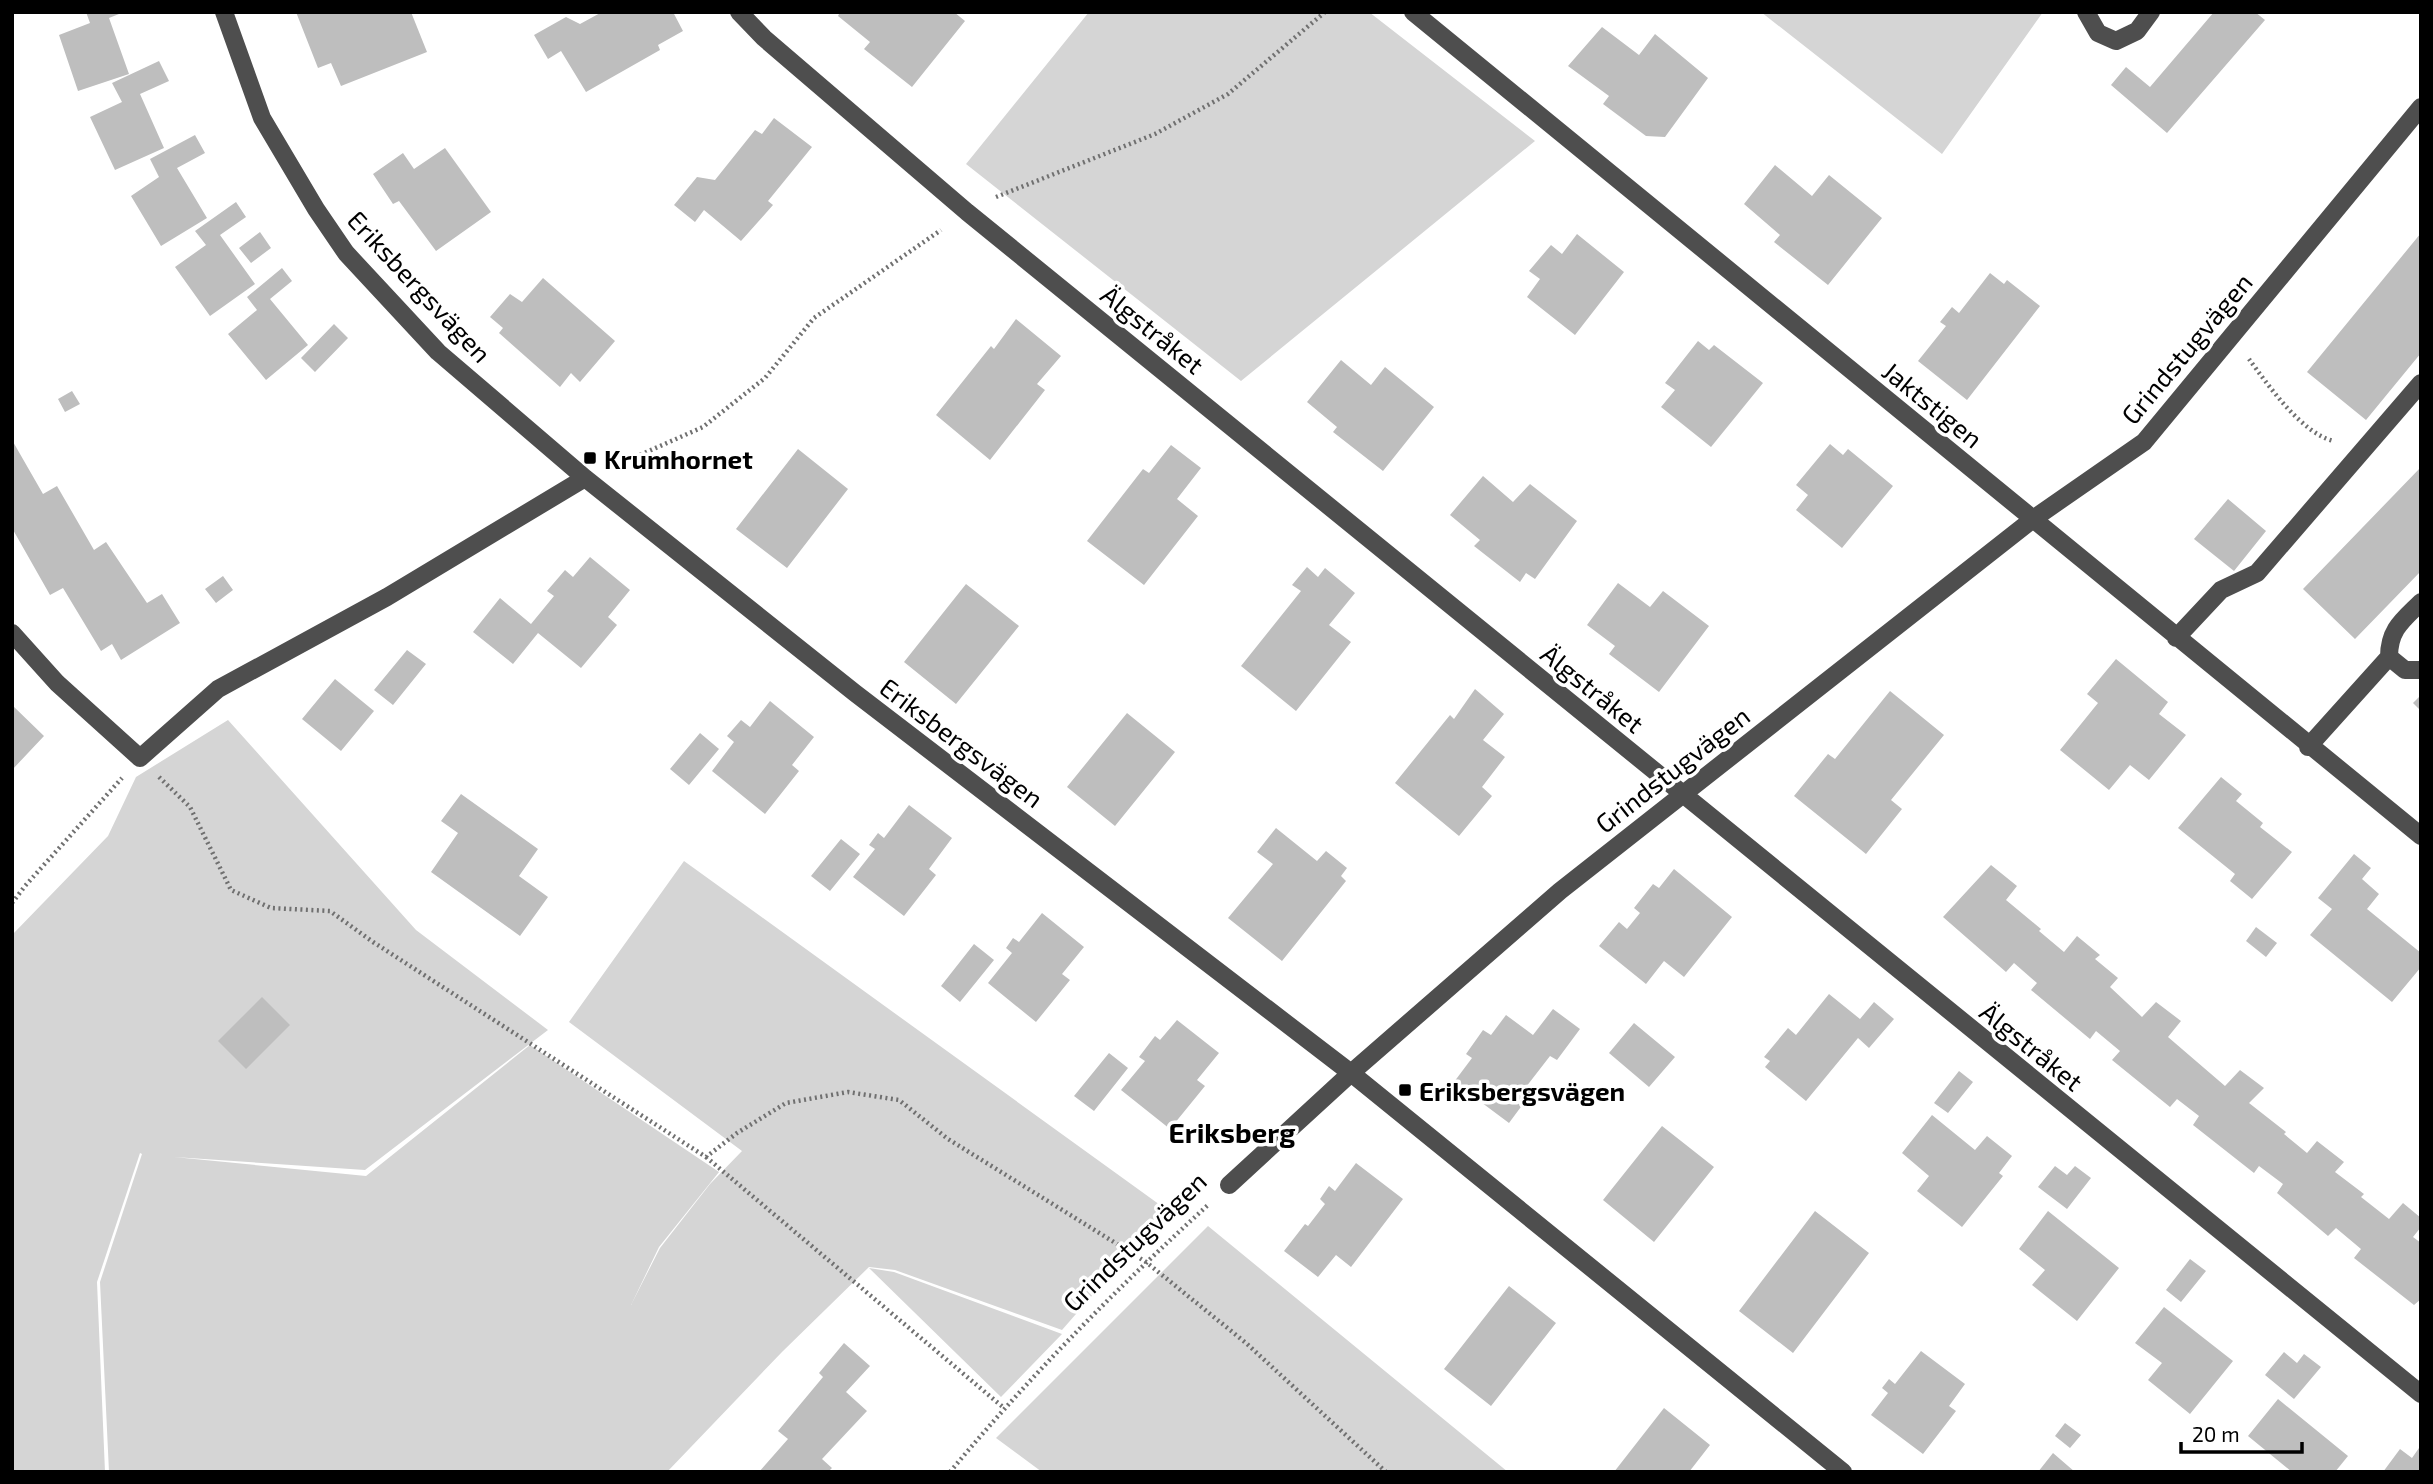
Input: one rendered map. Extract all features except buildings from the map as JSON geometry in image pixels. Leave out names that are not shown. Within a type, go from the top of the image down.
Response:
[{"type":"street","name":"Eriksbergsvägen","points":[[224,12],[261,118],[316,209],[346,253],[438,352],[585,478],[865,701],[1350,1073],[1843,1472]]},
{"type":"street","name":"Älgstråket","points":[[739,12],[764,38],[967,212],[2421,1394]]},
{"type":"street","name":"Jaktstigen","points":[[1413,12],[2308,747],[2421,836]]},
{"type":"street","points":[[2086,12],[2098,33],[2116,41],[2137,31],[2151,12]]},
{"type":"street","name":"Grindstugvägen","points":[[1229,1185],[1350,1073],[1560,891],[2033,519],[2144,442],[2421,107]]},
{"type":"street","points":[[2176,638],[2221,590],[2257,573],[2421,383]]},
{"type":"street","points":[[12,633],[57,683],[140,758],[218,689],[387,597],[585,478]]},
{"type":"street","points":[[2308,747],[2389,657],[2389,642],[2395,629],[2421,602]]},
{"type":"street","points":[[2389,657],[2405,670],[2421,670]]},
{"type":"path","points":[[585,478],[703,427],[765,377],[814,318],[981,203],[1156,134],[1228,94],[1325,12]]},
{"type":"path","points":[[2232,336],[2280,401],[2321,438],[2365,447]]},
{"type":"path","points":[[12,903],[24,886],[140,758],[190,807],[231,890],[271,908],[330,911],[373,942],[706,1157],[1004,1408]]},
{"type":"path","points":[[706,1157],[737,1133],[786,1103],[848,1092],[899,1100],[948,1139],[1146,1262],[1246,1343],[1386,1472]]},
{"type":"path","name":"Grindstugvägen","points":[[950,1472],[1004,1408],[1146,1262],[1229,1185]]},
{"type":"shaded area","points":[[1089,12],[1369,12],[1535,141],[1241,381],[966,164]]},
{"type":"shaded area","points":[[1761,12],[2043,12],[1942,154]]},
{"type":"shaded area","points":[[228,720],[416,930],[548,1030],[365,1170],[174,1157],[366,1176],[530,1045],[719,1172],[659,1247],[631,1305],[660,1248],[710,1184],[742,1151],[569,1022],[684,861],[1167,1210],[1062,1330],[895,1270],[869,1267],[782,1352],[667,1472],[109,1472],[100,1282],[142,1154],[140,1153],[97,1282],[105,1472],[12,1472],[12,935],[108,836],[136,777]]},
{"type":"shaded area","points":[[1208,1226],[1508,1472],[1042,1472],[996,1438]]},
{"type":"shaded area","points":[[869,1268],[894,1272],[1062,1334],[1001,1397]]},
{"type":"place","name":"Krumhornet","points":[[590,458]]},
{"type":"place","name":"Eriksbergsvägen","points":[[1405,1090]]},
{"type":"district","name":"Eriksberg","points":[[1232,1132]]}]
